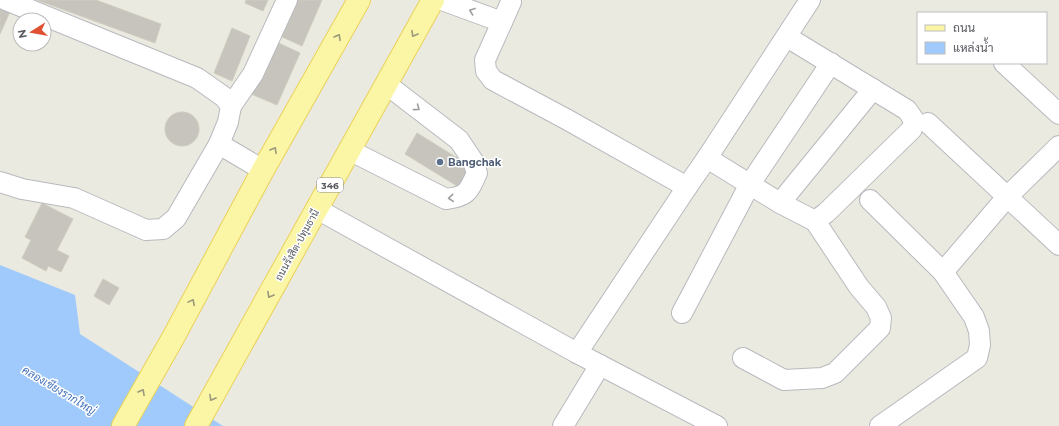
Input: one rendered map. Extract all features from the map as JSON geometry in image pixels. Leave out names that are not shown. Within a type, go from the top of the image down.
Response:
[{"type":"main road","points":[[123,426],[174,336],[263,170],[359,0]]},
{"type":"main road","name":"ถนนรังสิต-ปทุมธานี","points":[[196,426],[433,0]]},
{"type":"street","points":[[6,0],[198,78],[224,97],[231,106]]},
{"type":"street","points":[[0,182],[22,189],[74,198],[146,230],[164,229],[176,218],[220,144],[228,122],[231,106],[253,74],[287,0]]},
{"type":"street","points":[[442,0],[502,22]]},
{"type":"street","points":[[577,353],[687,187],[708,158],[810,0]]},
{"type":"street","points":[[511,2],[485,60],[486,70],[494,80],[687,187]]},
{"type":"street","points":[[787,37],[907,110],[914,120],[912,129],[826,213],[815,221]]},
{"type":"street","points":[[682,313],[750,184],[831,64]]},
{"type":"street","points":[[1005,64],[1059,114]]},
{"type":"street","points":[[349,150],[446,199],[460,197],[470,189],[477,173],[473,161],[459,140],[386,84]]},
{"type":"street","points":[[780,203],[873,89]]},
{"type":"street","points":[[928,123],[1059,246]]},
{"type":"street","points":[[220,144],[263,170]]},
{"type":"street","points":[[943,272],[1007,197],[1059,146]]},
{"type":"street","points":[[708,158],[780,203],[815,221],[859,287],[876,307],[881,318],[880,328],[835,373],[822,378],[784,380],[743,358]]},
{"type":"street","points":[[870,200],[943,272],[974,317],[979,331],[980,345],[977,358],[880,426]]},
{"type":"street","points":[[317,209],[577,353],[717,426]]},
{"type":"street","points":[[563,426],[600,365]]},
{"type":"water","name":"คลองเชียงรากใหญ่","points":[[0,265],[75,295],[80,334],[223,426],[0,426]]},
{"type":"building","points":[[37,0],[96,0],[161,24],[155,43]]},
{"type":"building","points":[[246,0],[268,0],[263,11],[245,3]]},
{"type":"building","points":[[292,0],[322,0],[302,46],[278,35]]},
{"type":"building","points":[[0,2],[12,7],[0,34]]},
{"type":"building","points":[[232,28],[250,36],[232,81],[214,73]]},
{"type":"building","points":[[274,41],[300,53],[277,105],[251,94]]},
{"type":"building","points":[[182,112],[194,117],[199,129],[194,141],[182,146],[170,141],[165,129],[170,117]]},
{"type":"building","name":"Bangchak","points":[[417,133],[475,169],[462,189],[405,154]]},
{"type":"building","points":[[42,203],[73,219],[57,250],[69,256],[61,272],[48,266],[46,271],[22,258],[31,240],[25,237]]},
{"type":"building","points":[[103,279],[119,288],[109,305],[94,296]]},
{"type":"place","name":"Bangchak","points":[[440,162]]}]
